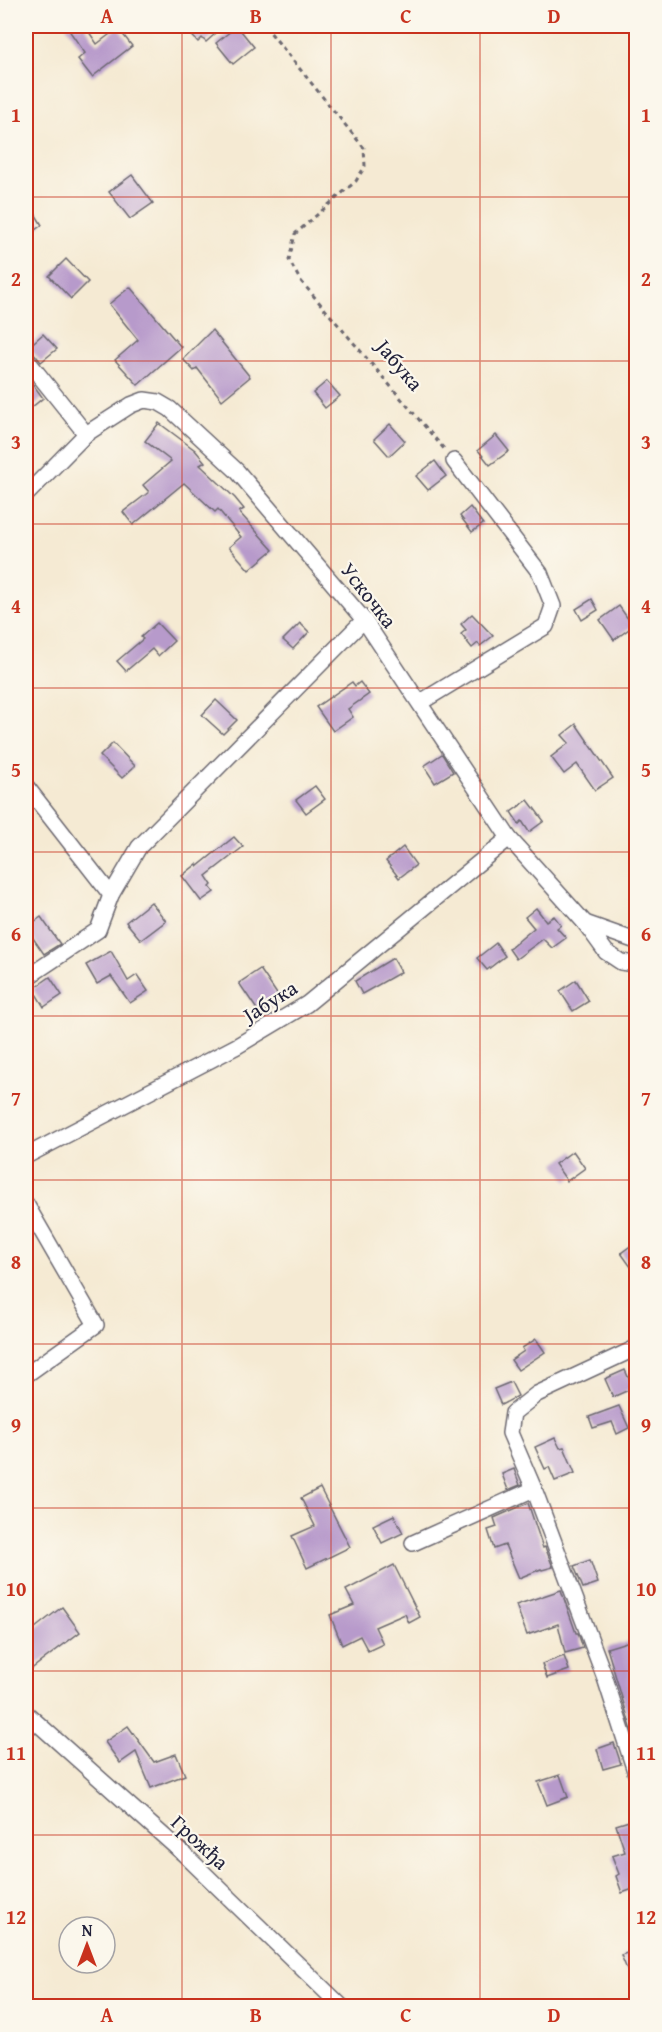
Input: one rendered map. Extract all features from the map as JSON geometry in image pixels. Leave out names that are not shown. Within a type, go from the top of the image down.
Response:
[{"type":"street","points":[[26,359],[86,434]]},
{"type":"street","name":"Ускочка","points":[[26,495],[86,434],[131,405],[144,400],[158,402],[171,409],[237,471],[364,620],[421,702],[509,838],[585,923],[606,952],[621,962],[636,964]]},
{"type":"street","points":[[421,702],[546,626],[553,606],[540,573],[454,461]]},
{"type":"street","points":[[26,978],[98,930],[111,895],[139,847],[364,620]]},
{"type":"street","points":[[26,786],[111,895]]},
{"type":"street","name":"Јабука","points":[[26,1156],[237,1046],[307,1004],[509,838]]},
{"type":"street","points":[[585,923],[636,941]]},
{"type":"street","points":[[26,1204],[96,1325],[26,1375]]},
{"type":"street","points":[[636,1348],[537,1394],[513,1413],[510,1433],[534,1489],[605,1678],[636,1774]]},
{"type":"street","points":[[412,1543],[534,1489]]},
{"type":"street","name":"Грожђа","points":[[26,1713],[185,1855],[340,2007]]},
{"type":"path","name":"Јабука","points":[[265,26],[364,148],[366,166],[356,181],[295,234],[289,260],[300,280],[454,461]]},
{"type":"building","points":[[66,26],[85,26],[97,44],[118,28],[132,46],[92,77],[78,59],[85,53]]},
{"type":"building","points":[[183,26],[216,26],[211,30],[215,34],[206,42],[202,38],[198,42]]},
{"type":"building","points":[[237,26],[254,47],[233,64],[216,43]]},
{"type":"building","points":[[132,175],[153,203],[130,219],[109,192]]},
{"type":"building","points":[[26,199],[42,225],[26,236]]},
{"type":"building","points":[[66,259],[88,282],[71,299],[49,276]]},
{"type":"building","points":[[130,287],[181,347],[138,385],[115,360],[138,340],[109,304]]},
{"type":"building","points":[[212,330],[250,377],[222,400],[197,368],[194,371],[183,359]]},
{"type":"building","points":[[43,334],[57,349],[41,362],[33,352],[26,349]]},
{"type":"building","points":[[26,375],[43,398],[26,412]]},
{"type":"building","points":[[327,381],[340,396],[325,408],[313,393]]},
{"type":"building","points":[[159,423],[195,450],[205,462],[200,465],[235,498],[244,509],[239,512],[273,550],[249,570],[229,547],[241,537],[218,509],[215,512],[184,483],[133,525],[123,512],[149,492],[143,485],[171,461],[145,441]]},
{"type":"building","points":[[390,424],[405,441],[389,456],[374,439]]},
{"type":"building","points":[[496,435],[509,451],[490,465],[478,450]]},
{"type":"building","points":[[435,461],[446,476],[428,490],[416,476]]},
{"type":"building","points":[[470,507],[483,524],[472,532],[460,516]]},
{"type":"building","points":[[592,599],[598,610],[582,620],[576,609]]},
{"type":"building","points":[[619,606],[633,626],[614,640],[600,620]]},
{"type":"building","points":[[472,614],[493,636],[480,646],[478,643],[472,648],[461,634],[466,630],[461,624]]},
{"type":"building","points":[[157,623],[174,641],[158,656],[152,649],[126,671],[117,661],[143,639],[141,637]]},
{"type":"building","points":[[300,623],[309,632],[293,649],[283,640]]},
{"type":"building","points":[[352,682],[355,686],[360,682],[369,694],[348,709],[353,717],[333,731],[316,707]]},
{"type":"building","points":[[216,700],[237,720],[223,734],[202,715]]},
{"type":"building","points":[[576,724],[613,778],[595,790],[577,764],[564,774],[551,757],[569,743],[562,735]]},
{"type":"building","points":[[113,743],[135,766],[122,778],[100,756]]},
{"type":"building","points":[[442,754],[453,772],[435,783],[424,766]]},
{"type":"building","points":[[315,786],[325,799],[306,813],[296,800]]},
{"type":"building","points":[[528,800],[544,821],[529,832],[522,821],[519,824],[511,812]]},
{"type":"building","points":[[234,837],[243,847],[206,876],[214,892],[201,901],[182,876]]},
{"type":"building","points":[[403,847],[416,865],[399,878],[386,861]]},
{"type":"building","points":[[151,902],[166,921],[141,940],[126,922]]},
{"type":"building","points":[[536,908],[546,921],[554,916],[561,925],[557,928],[566,938],[552,948],[543,939],[516,959],[509,949],[534,928],[525,917]]},
{"type":"building","points":[[41,917],[60,944],[44,954],[26,928]]},
{"type":"building","points":[[496,943],[505,956],[487,970],[477,958]]},
{"type":"building","points":[[111,951],[128,981],[137,975],[148,991],[130,1003],[111,976],[97,984],[86,965]]},
{"type":"building","points":[[393,958],[401,972],[362,994],[355,981]]},
{"type":"building","points":[[260,969],[281,1000],[260,1014],[239,983]]},
{"type":"building","points":[[50,977],[62,995],[44,1007],[33,989]]},
{"type":"building","points":[[576,980],[589,1001],[573,1011],[560,991]]},
{"type":"building","points":[[573,1151],[585,1168],[567,1181],[555,1164]]},
{"type":"building","points":[[636,1242],[636,1274],[621,1253]]},
{"type":"building","points":[[536,1339],[545,1352],[518,1370],[511,1360],[524,1351],[522,1348]]},
{"type":"building","points":[[625,1370],[633,1388],[613,1397],[605,1379]]},
{"type":"building","points":[[511,1382],[518,1396],[501,1405],[494,1389]]},
{"type":"building","points":[[619,1406],[629,1428],[617,1434],[612,1422],[593,1428],[589,1417]]},
{"type":"building","points":[[555,1438],[560,1448],[564,1447],[575,1473],[555,1481],[549,1467],[545,1469],[535,1447]]},
{"type":"building","points":[[514,1469],[520,1485],[508,1490],[502,1474]]},
{"type":"building","points":[[320,1488],[350,1547],[307,1568],[292,1536],[315,1526],[301,1498]]},
{"type":"building","points":[[528,1503],[543,1548],[545,1547],[553,1567],[519,1578],[505,1545],[494,1549],[488,1530],[497,1527],[494,1518]]},
{"type":"building","points":[[394,1515],[403,1533],[382,1543],[373,1525]]},
{"type":"building","points":[[590,1560],[598,1583],[583,1588],[574,1566]]},
{"type":"building","points":[[394,1565],[420,1617],[409,1623],[405,1614],[375,1627],[383,1644],[368,1651],[360,1636],[342,1645],[330,1615],[354,1605],[346,1590]]},
{"type":"building","points":[[561,1590],[583,1648],[565,1653],[558,1624],[527,1635],[516,1605]]},
{"type":"building","points":[[62,1607],[80,1632],[26,1673],[26,1635]]},
{"type":"building","points":[[636,1639],[636,1744],[607,1648]]},
{"type":"building","points":[[564,1656],[569,1670],[547,1678],[542,1664]]},
{"type":"building","points":[[128,1726],[154,1762],[176,1754],[185,1775],[151,1788],[136,1752],[120,1763],[105,1742]]},
{"type":"building","points":[[614,1743],[621,1764],[603,1769],[597,1749]]},
{"type":"building","points":[[560,1775],[568,1797],[547,1805],[538,1782]]},
{"type":"building","points":[[629,1821],[632,1828],[636,1827],[636,1888],[622,1893],[616,1876],[619,1874],[612,1856],[625,1852],[616,1825]]},
{"type":"building","points":[[636,1950],[636,1991],[621,1955]]}]
